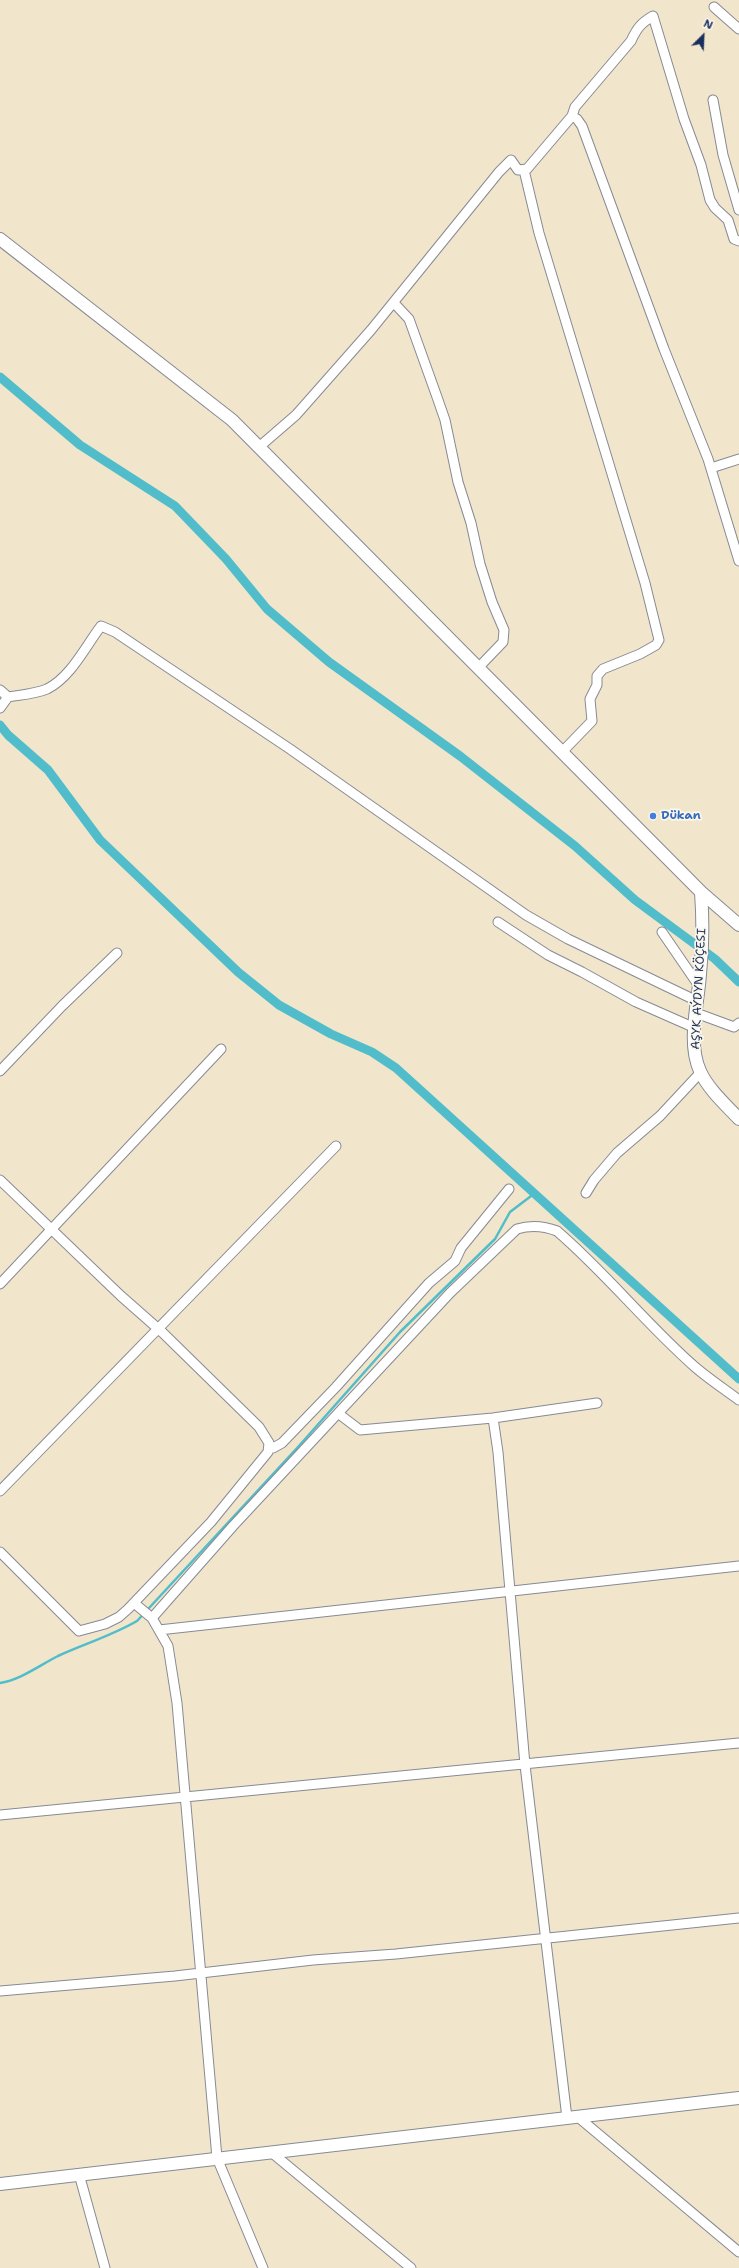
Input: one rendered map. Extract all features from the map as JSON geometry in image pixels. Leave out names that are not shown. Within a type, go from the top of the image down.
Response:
[{"type":"main road","points":[[0,239],[232,420],[701,892],[739,925]]},
{"type":"main road","name":"AŞYK AÝDYN KÖÇESI","points":[[701,892],[703,928],[700,981],[696,1007],[695,1048],[701,1072],[718,1096],[739,1118]]},
{"type":"main road","points":[[0,2184],[739,2098]]},
{"type":"street","points":[[714,7],[739,29]]},
{"type":"street","points":[[259,447],[296,415],[394,303],[499,172],[511,160],[518,170],[524,170],[572,116],[575,107],[631,41],[637,28],[642,22],[653,16],[684,119],[701,165],[710,200],[715,208],[728,220],[734,239],[739,241]]},
{"type":"street","points":[[713,100],[723,155],[739,210]]},
{"type":"street","points":[[572,116],[577,119],[582,126],[664,349],[711,468],[739,561]]},
{"type":"street","points":[[524,170],[539,233],[645,583],[659,640],[656,645],[640,654],[603,669],[600,672],[590,699],[592,721],[563,752]]},
{"type":"street","points":[[394,303],[409,319],[437,397],[444,420],[458,482],[471,523],[480,564],[492,602],[504,630],[502,642],[479,667]]},
{"type":"street","points":[[711,468],[739,459]]},
{"type":"street","points":[[0,708],[8,698],[46,689],[68,673],[101,626],[115,632],[290,749],[526,915],[568,939],[734,1027],[739,1023]]},
{"type":"street","points":[[0,690],[8,698]]},
{"type":"street","points":[[498,922],[548,955],[636,1002],[695,1028]]},
{"type":"street","points":[[662,932],[673,951],[700,981]]},
{"type":"street","points":[[0,1071],[62,1006],[117,953]]},
{"type":"street","points":[[0,1284],[221,1049]]},
{"type":"street","points":[[586,1193],[594,1180],[617,1153],[660,1116],[701,1072]]},
{"type":"street","points":[[0,1491],[157,1327],[336,1146]]},
{"type":"street","points":[[0,1180],[121,1296],[157,1327],[259,1427],[269,1443],[268,1452],[250,1477],[136,1605],[119,1617],[105,1624],[79,1631],[0,1552]]},
{"type":"street","points":[[269,1447],[273,1448],[282,1443],[336,1387],[429,1283],[455,1261],[461,1248],[509,1189]]},
{"type":"street","points":[[151,1617],[233,1526],[339,1414],[450,1293],[517,1229],[526,1227],[547,1227],[557,1231],[606,1276],[627,1301],[696,1368],[739,1400]]},
{"type":"street","points":[[339,1414],[360,1430],[493,1418],[597,1403]]},
{"type":"street","points":[[493,1418],[498,1452],[525,1765],[546,1938],[572,2117],[739,2252]]},
{"type":"street","points":[[159,1630],[739,1566]]},
{"type":"street","points":[[136,1605],[151,1617],[168,1646],[177,1703],[217,2158],[263,2268]]},
{"type":"street","points":[[0,1816],[185,1796],[525,1765],[610,1755],[739,1743]]},
{"type":"street","points":[[0,1991],[201,1974],[313,1960],[739,1918]]},
{"type":"street","points":[[271,2152],[411,2268]]},
{"type":"street","points":[[79,2174],[105,2268]]},
{"type":"waterway","points":[[0,377],[80,445],[175,506],[226,559],[267,609],[329,662],[460,756],[575,846],[635,900],[715,959],[739,982]]},
{"type":"waterway","points":[[0,725],[8,735],[48,770],[100,840],[238,972],[279,1005],[331,1034],[372,1052],[396,1068],[739,1379]]},
{"type":"waterway","points":[[0,1683],[22,1676],[58,1656],[107,1636],[137,1621],[298,1447],[400,1332],[495,1239],[510,1212],[535,1193]]},
{"type":"place","name":"Dükan","points":[[653,816]]}]
